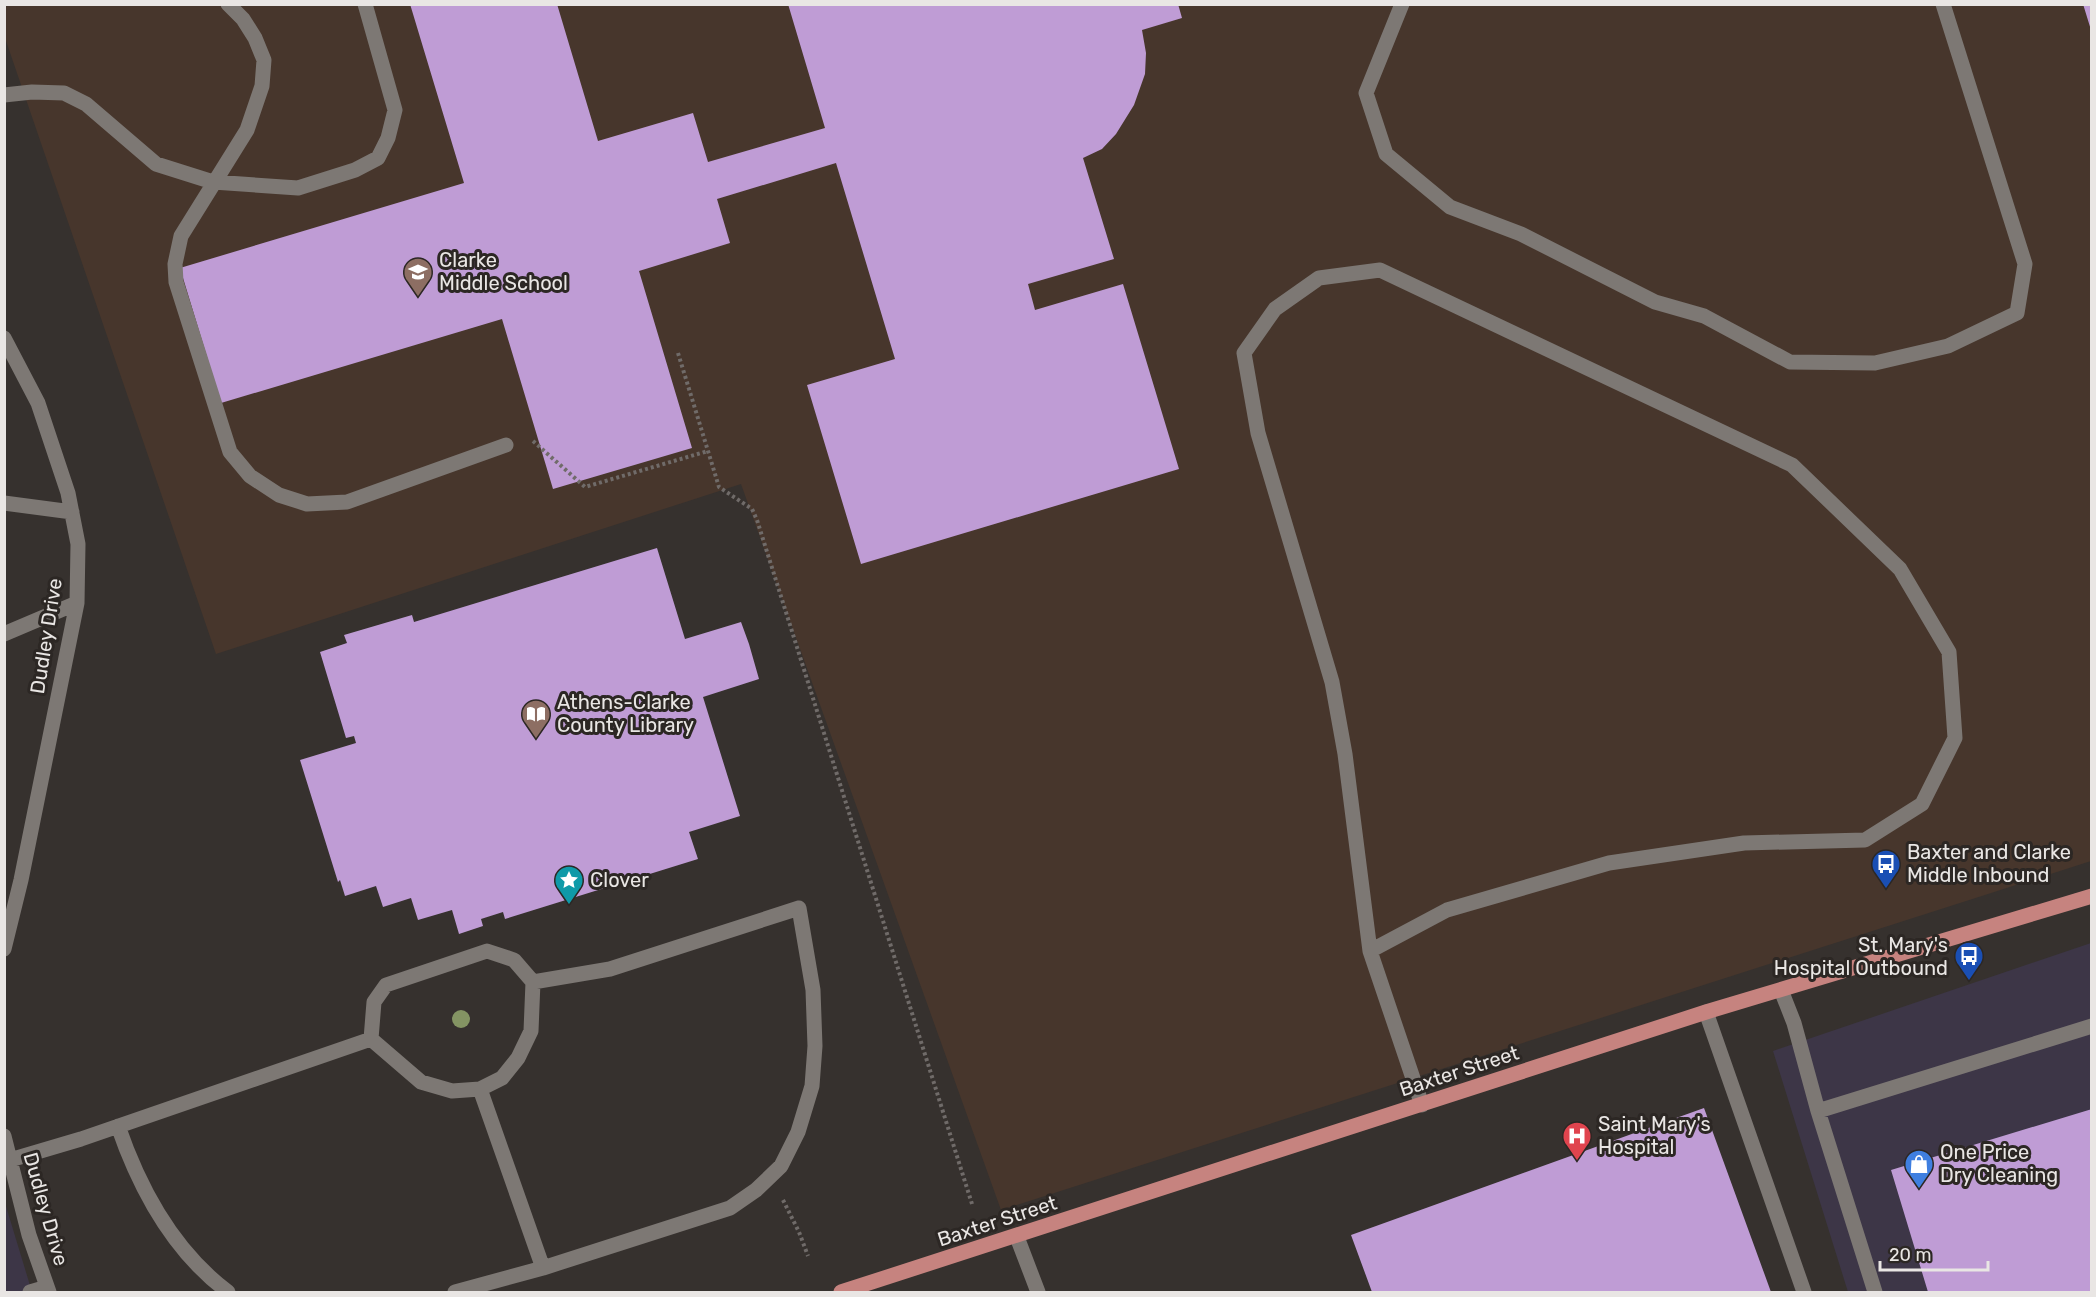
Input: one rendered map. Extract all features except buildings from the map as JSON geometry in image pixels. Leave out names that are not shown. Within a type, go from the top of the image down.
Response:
[{"type":"main road","name":"Baxter Street","points":[[841,1293],[1706,1012],[2091,896]]},
{"type":"street","points":[[228,4],[243,19],[255,38],[264,60],[262,86],[247,130],[181,236],[175,264],[176,282],[230,452],[250,476],[279,495],[307,504],[347,502],[506,445]]},
{"type":"street","points":[[4,95],[32,92],[64,93],[86,104],[156,164],[213,182],[298,188],[355,170],[378,158],[388,138],[395,110],[365,4]]},
{"type":"street","points":[[1402,4],[1366,93],[1386,154],[1450,207],[1521,234],[1655,302],[1704,315],[1790,362],[1875,363],[1948,346],[2018,313],[2025,264],[1943,4]]},
{"type":"street","points":[[1370,951],[1447,910],[1609,863],[1744,843],[1865,840],[1922,804],[1955,738],[1949,652],[1900,569],[1792,465],[1380,270],[1319,278],[1275,309],[1244,353],[1258,433],[1332,682],[1345,754],[1370,951],[1422,1105]]},
{"type":"street","name":"Dudley Drive","points":[[4,338],[38,403],[68,493],[78,543],[77,603],[4,949]]},
{"type":"street","points":[[4,503],[72,512]]},
{"type":"street","points":[[4,634],[77,603]]},
{"type":"street","points":[[455,1293],[543,1268],[730,1208],[781,1166],[798,1132],[812,1086],[815,1046],[813,990],[799,908],[610,969],[533,982]]},
{"type":"street","points":[[487,951],[514,960],[533,982],[531,1031],[519,1058],[502,1078],[480,1089],[452,1091],[421,1082],[371,1040],[374,1002],[386,985],[487,951]]},
{"type":"street","points":[[1781,990],[1794,1023],[1818,1111],[1875,1293]]},
{"type":"street","points":[[1706,1012],[1804,1293]]},
{"type":"street","points":[[1818,1111],[2091,1026]]},
{"type":"street","points":[[10,1160],[118,1126],[371,1040]]},
{"type":"street","points":[[480,1089],[543,1268]]},
{"type":"street","points":[[118,1126],[131,1163],[164,1223],[188,1256],[228,1293]]},
{"type":"street","name":"Dudley Drive","points":[[4,1136],[29,1235],[48,1290]]},
{"type":"street","points":[[1017,1237],[1038,1293]]},
{"type":"street","points":[[30,1293],[48,1290]]},
{"type":"path","points":[[678,353],[719,487],[752,509],[757,520],[972,1203]]},
{"type":"path","points":[[506,445],[528,437],[585,486],[708,451]]},
{"type":"path","points":[[766,1180],[786,1203],[808,1256]]},
{"type":"shaded area","points":[[4,5],[2091,5],[2091,861],[1001,1210],[741,484],[216,654],[5,38]]},
{"type":"shaded area","points":[[2091,943],[2091,1292],[1848,1292],[1773,1051]]},
{"type":"shaded area","points":[[5,1203],[32,1292],[5,1292]]},
{"type":"place","name":"Clarke Middle School","points":[[418,298]]},
{"type":"place","name":"Athens-Clarke County Library","points":[[536,740]]},
{"type":"place","name":"Baxter and Clarke Middle Inbound","points":[[1886,890]]},
{"type":"place","name":"Clover","points":[[569,906]]},
{"type":"place","name":"St. Mary's Hospital Outbound","points":[[1969,982]]},
{"type":"place","name":"Saint Mary's Hospital","points":[[1577,1162]]},
{"type":"place","name":"One Price Dry Cleaning","points":[[1919,1190]]}]
